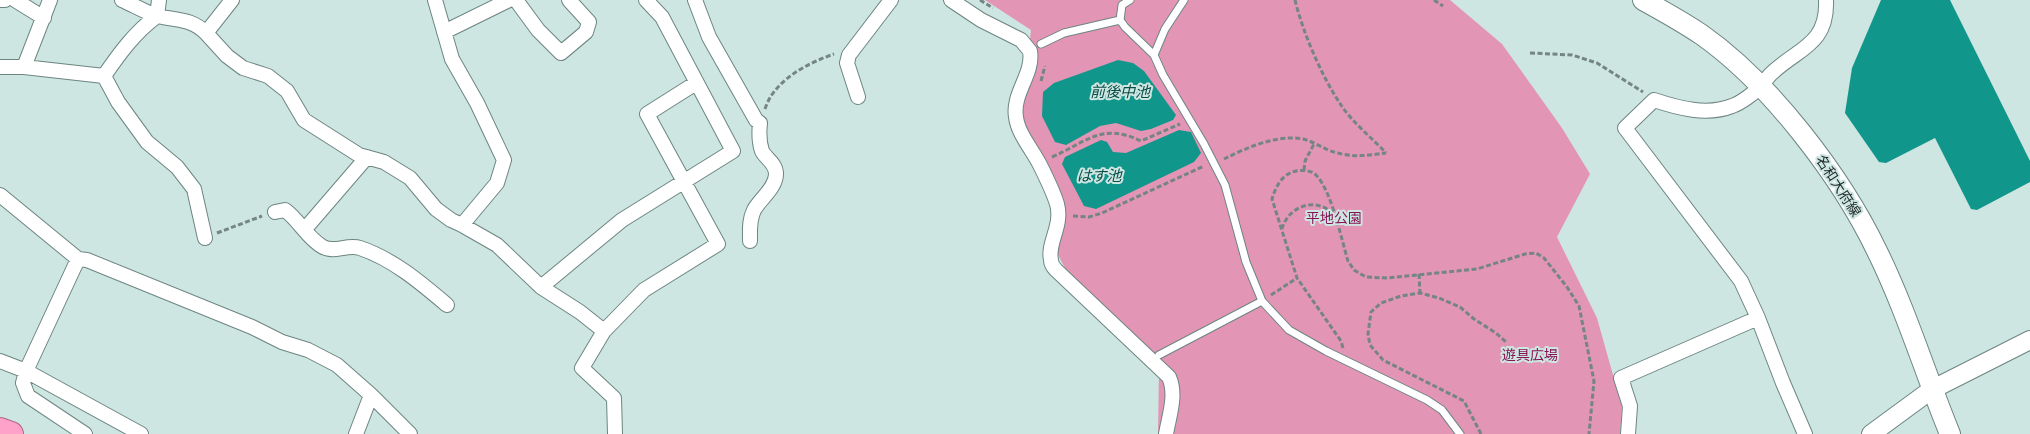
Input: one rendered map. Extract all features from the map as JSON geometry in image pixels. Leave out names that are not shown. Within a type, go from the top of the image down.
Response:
[{"type":"highway","points":[[0,430],[11,434]]},
{"type":"main road","name":"名和大府線","points":[[1644,0],[1703,36],[1726,54],[1760,87],[1804,136],[1854,208],[1877,250],[1950,434]]},
{"type":"street","points":[[0,0],[5,0]]},
{"type":"street","points":[[14,0],[44,18]]},
{"type":"street","points":[[24,67],[50,0]]},
{"type":"street","points":[[122,0],[157,16],[198,25],[227,56],[243,68],[268,76],[287,91],[304,120],[359,155],[384,162],[410,178],[436,209],[451,220],[497,246],[541,287],[580,312],[604,331]]},
{"type":"street","points":[[104,76],[117,57],[144,26],[157,16],[159,0]]},
{"type":"street","points":[[206,33],[232,0]]},
{"type":"street","points":[[435,0],[452,58],[477,103],[504,160],[497,183],[462,225]]},
{"type":"street","points":[[444,32],[509,0]]},
{"type":"street","points":[[516,0],[538,30],[562,53],[586,32],[588,22],[569,0]]},
{"type":"street","points":[[541,287],[622,220],[733,151],[662,16],[646,0]]},
{"type":"street","points":[[695,0],[709,37],[751,112],[760,124],[759,135],[763,151],[773,163],[776,174],[773,183],[754,210],[750,222],[750,241]]},
{"type":"street","points":[[858,97],[848,63],[849,55],[891,0]]},
{"type":"street","points":[[951,0],[981,20],[1021,40],[1030,51],[1030,66],[1016,98],[1016,118],[1019,128],[1041,166],[1056,203],[1058,224],[1050,261],[1056,270],[1169,377],[1173,386],[1173,396],[1166,434]]},
{"type":"street","points":[[1805,434],[1741,281],[1625,128],[1654,100],[1674,107],[1694,110],[1714,110],[1732,106],[1760,87],[1772,72],[1816,40],[1827,10],[1826,0]]},
{"type":"street","points":[[0,67],[24,67],[104,76]]},
{"type":"street","points":[[104,76],[118,102],[147,142],[177,167],[194,189],[205,238]]},
{"type":"street","points":[[615,434],[614,398],[582,368],[604,331],[644,290],[718,244],[647,114],[696,83]]},
{"type":"street","points":[[305,229],[367,157]]},
{"type":"street","points":[[0,195],[78,259],[87,260],[252,327],[282,342],[308,350],[337,365],[371,395],[410,434]]},
{"type":"street","points":[[275,212],[285,210],[295,217],[313,239],[324,248],[332,249],[351,246],[360,248],[399,268],[447,305]]},
{"type":"street","points":[[78,259],[26,371],[23,383],[28,396],[85,434]]},
{"type":"street","points":[[1628,434],[1630,406],[1621,378],[1758,318]]},
{"type":"street","points":[[1871,434],[1932,390],[2030,340]]},
{"type":"street","points":[[0,361],[26,371],[141,434]]},
{"type":"street","points":[[356,434],[371,395]]},
{"type":"lane","points":[[1130,0],[1122,5],[1120,20],[1154,55],[1163,76],[1214,163],[1225,185],[1246,262],[1262,301],[1289,330],[1427,400],[1442,410],[1460,434]]},
{"type":"lane","points":[[1154,55],[1165,28],[1184,0]]},
{"type":"lane","points":[[1041,44],[1064,33],[1120,20]]},
{"type":"lane","points":[[1160,356],[1262,301]]},
{"type":"path","points":[[980,0],[995,9]]},
{"type":"path","points":[[1073,221],[1073,214],[1089,217],[1102,213],[1214,163],[1273,140],[1303,139],[1338,153],[1358,157],[1386,153],[1342,107],[1300,23],[1295,0]]},
{"type":"path","points":[[1434,0],[1443,6]]},
{"type":"path","points":[[1038,86],[1045,72],[1046,58],[1041,44]]},
{"type":"path","points":[[1530,52],[1572,55],[1597,63],[1654,100]]},
{"type":"path","points":[[760,124],[772,93],[778,86],[814,61],[838,53],[849,55]]},
{"type":"path","points":[[1047,151],[1051,158],[1103,133],[1114,132],[1128,135],[1141,141],[1190,120]]},
{"type":"path","points":[[1304,170],[1314,144]]},
{"type":"path","points":[[1346,360],[1341,341],[1297,278],[1272,199],[1282,179],[1290,172],[1304,170],[1316,175],[1325,188],[1348,261],[1354,270],[1366,277],[1387,278],[1477,269],[1525,254],[1536,253],[1544,258],[1580,306],[1594,381],[1589,434]]},
{"type":"path","points":[[1282,229],[1284,221],[1292,211],[1303,206],[1319,205],[1334,214]]},
{"type":"path","points":[[205,238],[275,212]]},
{"type":"path","points":[[1419,274],[1420,293]]},
{"type":"path","points":[[1262,301],[1297,278]]},
{"type":"path","points":[[1481,434],[1464,401],[1383,360],[1370,345],[1368,334],[1372,312],[1381,303],[1401,296],[1420,293],[1440,298],[1460,307],[1506,342]]},
{"type":"green space","name":"平地公園","points":[[985,0],[1450,0],[1502,44],[1562,128],[1590,174],[1557,237],[1597,318],[1622,407],[1620,434],[1158,434],[1159,369],[1075,287],[1056,251],[1052,203],[1020,126],[1031,30]]},
{"type":"water","points":[[1881,0],[1950,0],[2030,161],[2030,182],[1977,210],[1971,209],[1935,138],[1886,163],[1879,162],[1845,113],[1852,68]]},
{"type":"water","name":"前後中池","points":[[1118,60],[1133,63],[1144,71],[1176,115],[1173,120],[1141,131],[1116,123],[1100,126],[1066,145],[1055,142],[1042,116],[1043,92],[1054,83]]},
{"type":"water","name":"はす池","points":[[1179,130],[1191,132],[1201,153],[1194,162],[1096,209],[1084,206],[1062,164],[1065,157],[1101,140],[1107,142],[1113,152],[1126,153]]},
{"type":"park label","name":"遊具広場","points":[[1530,355]]}]
